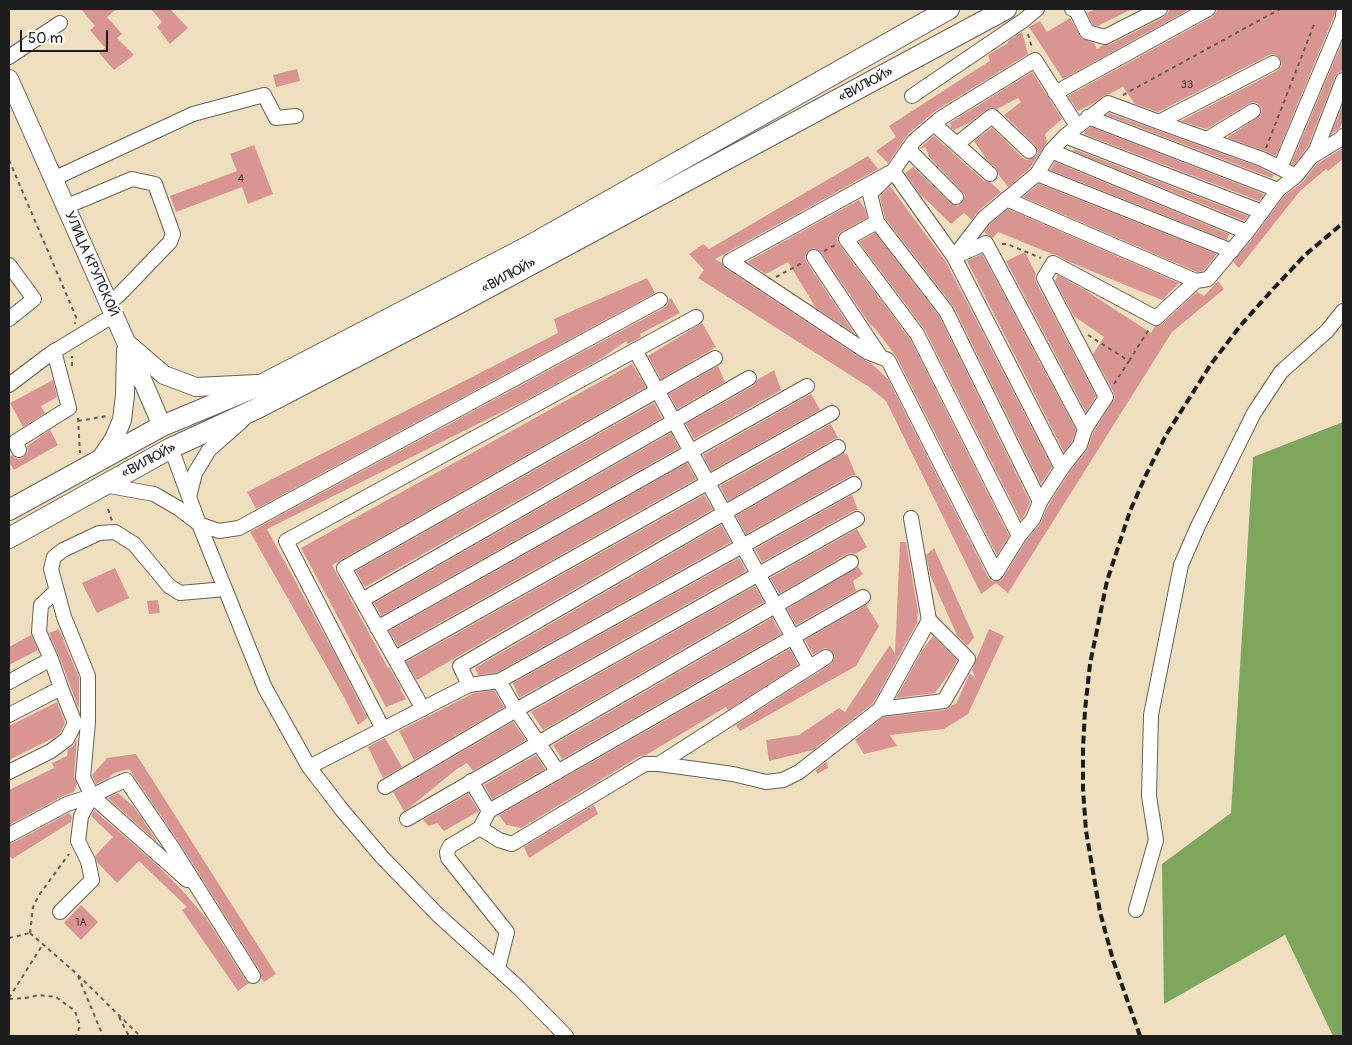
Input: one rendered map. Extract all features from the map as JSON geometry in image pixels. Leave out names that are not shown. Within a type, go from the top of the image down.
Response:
[{"type":"highway","name":"«ВИЛЮЙ»","points":[[9,510],[162,426],[263,384],[529,246],[820,80],[949,9]]},
{"type":"highway","name":"«ВИЛЮЙ»","points":[[9,538],[171,448],[258,408],[452,307],[1006,9]]},
{"type":"highway","name":"УЛИЦА КРУПСКОЙ","points":[[162,426],[171,448]]},
{"type":"main road","name":"УЛИЦА КРУПСКОЙ","points":[[9,79],[162,426]]},
{"type":"main road","points":[[126,342],[164,375],[196,387],[263,384]]},
{"type":"main road","points":[[99,461],[114,439],[122,420],[125,395],[126,342]]},
{"type":"street","points":[[912,96],[1024,20],[1037,9]]},
{"type":"street","points":[[1072,9],[1076,10],[1087,32],[1105,37],[1160,9]]},
{"type":"street","points":[[1055,93],[1208,9]]},
{"type":"street","points":[[1280,168],[1343,18],[1343,14]]},
{"type":"street","points":[[9,56],[60,24]]},
{"type":"street","points":[[1040,502],[946,311],[877,222],[870,194],[893,171],[914,141],[941,118],[1035,60],[1077,126]]},
{"type":"street","points":[[1159,122],[1273,63]]},
{"type":"street","points":[[893,171],[730,261],[868,352],[888,360],[996,573],[1019,536],[1034,519],[1040,502],[1062,468],[1080,445],[1085,429],[1106,397],[1044,278],[1052,263],[1156,318],[1196,281],[1208,278],[1232,251],[1278,190],[1296,176],[1311,157],[1316,150],[1343,80]]},
{"type":"street","points":[[53,179],[193,114],[264,95],[276,118],[296,116]]},
{"type":"street","points":[[954,257],[984,218],[1037,174],[1051,151],[1065,136],[1108,103],[1262,159],[1296,176]]},
{"type":"street","points":[[1207,139],[1253,111]]},
{"type":"street","points":[[957,144],[992,116],[1030,151]]},
{"type":"street","points":[[1088,117],[1278,190]]},
{"type":"street","points":[[934,124],[990,174]]},
{"type":"street","points":[[1065,136],[1262,212]]},
{"type":"street","points":[[1311,157],[1343,136]]},
{"type":"street","points":[[908,149],[956,197]]},
{"type":"street","points":[[1051,151],[1247,232]]},
{"type":"street","points":[[893,171],[954,257],[1062,468]]},
{"type":"street","points":[[1037,174],[1232,251]]},
{"type":"street","points":[[9,385],[111,309],[119,295],[170,242],[173,234],[155,184],[132,179],[65,207]]},
{"type":"street","points":[[1006,199],[1196,281]]},
{"type":"street","points":[[877,222],[846,239],[917,334],[1019,536]]},
{"type":"street","points":[[954,257],[986,243],[1085,429]]},
{"type":"street","points":[[814,257],[880,357]]},
{"type":"street","points":[[9,265],[34,299],[9,319]]},
{"type":"street","points":[[103,485],[154,494],[178,508],[199,524],[219,531],[239,528],[660,300]]},
{"type":"street","points":[[1136,910],[1156,840],[1149,796],[1151,715],[1181,564],[1254,413],[1281,372],[1327,331],[1343,311]]},
{"type":"street","points":[[383,729],[286,541],[696,317]]},
{"type":"street","points":[[635,350],[806,661]]},
{"type":"street","points":[[19,450],[14,442],[69,408],[54,351]]},
{"type":"street","points":[[422,709],[344,568],[714,358]]},
{"type":"street","points":[[362,600],[749,378]]},
{"type":"street","points":[[377,628],[806,386]]},
{"type":"street","points":[[189,497],[195,473],[209,450],[258,408]]},
{"type":"street","points":[[395,658],[832,414]]},
{"type":"street","points":[[469,685],[460,666],[838,447]]},
{"type":"street","points":[[171,448],[199,524],[265,688],[309,767],[382,857],[438,915],[498,968],[566,1036]]},
{"type":"street","points":[[309,767],[469,685],[499,680],[854,484]]},
{"type":"street","points":[[880,709],[944,701],[968,659],[929,620],[912,518]]},
{"type":"street","points":[[385,787],[516,710],[857,519]]},
{"type":"street","points":[[199,890],[92,796],[83,777],[88,722],[88,676],[64,616],[51,569],[54,557],[63,550],[99,533],[116,532],[134,544],[169,586],[180,593],[225,589]]},
{"type":"street","points":[[407,819],[852,562]]},
{"type":"street","points":[[9,772],[51,751],[67,739],[75,723],[40,632],[42,605],[56,591]]},
{"type":"street","points":[[498,968],[507,932],[448,858],[447,852],[450,846],[480,828],[489,811],[863,597]]},
{"type":"street","points":[[480,828],[499,840],[512,844],[645,764],[659,764],[733,774],[766,782],[783,780],[799,772],[880,709],[929,620]]},
{"type":"street","points":[[659,764],[826,657]]},
{"type":"street","points":[[9,682],[51,659]]},
{"type":"street","points":[[499,680],[516,710],[558,772]]},
{"type":"street","points":[[9,715],[61,688]]},
{"type":"street","points":[[9,835],[67,804],[92,796],[126,780],[172,847],[253,976]]},
{"type":"street","points":[[472,781],[489,811]]},
{"type":"street","points":[[60,912],[92,880],[88,861],[78,842],[81,816],[92,796]]},
{"type":"path","points":[[1108,103],[1280,9]]},
{"type":"path","points":[[1024,20],[1035,60]]},
{"type":"path","points":[[1262,159],[1315,22]]},
{"type":"path","points":[[9,160],[76,317],[72,372]]},
{"type":"path","points":[[986,243],[1007,244],[1052,263]]},
{"type":"path","points":[[1106,397],[1156,318]]},
{"type":"path","points":[[1067,322],[1128,361]]},
{"type":"path","points":[[78,412],[80,454]]},
{"type":"path","points":[[30,932],[33,907],[39,895],[78,842]]},
{"type":"path","points":[[9,938],[30,932]]},
{"type":"path","points":[[30,932],[77,974],[140,1036]]},
{"type":"path","points":[[9,999],[43,944]]},
{"type":"path","points":[[77,974],[103,1036]]},
{"type":"path","points":[[9,999],[39,995],[56,997],[75,1011],[80,1026],[76,1036]]},
{"type":"path","points":[[118,1015],[128,1036]]},
{"type":"green space","points":[[1343,422],[1343,1036],[1333,1036],[1285,935],[1164,1004],[1162,864],[1231,813],[1253,457]]},
{"type":"building","points":[[81,9],[117,9],[107,17],[122,34],[117,38],[134,55],[114,70],[99,53],[105,48],[90,30],[95,26]]},
{"type":"building","points":[[151,9],[170,9],[188,28],[170,44],[157,27],[162,22]]},
{"type":"building","points":[[1096,9],[1132,9],[1098,26],[1093,25],[1087,13]]},
{"type":"building","points":[[1169,9],[1190,9],[1063,79],[1029,27],[1040,21],[1047,32],[1070,18],[1081,38],[1094,43],[1097,49],[1103,45],[1109,45],[1164,17]]},
{"type":"building","points":[[1217,9],[1336,9],[1276,156],[1228,138],[1260,116],[1262,111],[1257,103],[1252,102],[1248,104],[1206,129],[1181,121],[1277,71],[1282,63],[1274,54],[1158,112],[1135,104],[1123,87],[1078,111],[1068,96],[1212,17]]},
{"type":"building","points":[[1022,32],[1028,54],[935,111],[908,134],[888,163],[876,151],[896,137],[889,126],[990,61],[988,55]]},
{"type":"building","points":[[1343,40],[1343,71],[1335,77],[1308,146],[1294,165],[1291,164]]},
{"type":"building","points":[[297,69],[300,81],[276,87],[273,75]]},
{"type":"building","points":[[1032,72],[1062,119],[1045,134],[1047,142],[1030,168],[1008,187],[996,168],[988,161],[974,141],[992,128],[1023,158],[1027,160],[1035,157],[1038,153],[1035,145],[1004,115],[1021,102],[1018,98],[997,109],[991,107],[987,109],[971,122],[954,130],[951,128],[950,123]]},
{"type":"building","points":[[1343,104],[1343,120],[1340,128],[1331,134]]},
{"type":"building","points":[[1109,113],[1259,167],[1274,175],[1272,178],[1107,115]]},
{"type":"building","points":[[1091,127],[1264,194],[1259,201],[1084,134]]},
{"type":"building","points":[[934,136],[984,181],[990,182],[1001,192],[978,211],[972,220],[964,213],[951,224],[919,193],[905,173],[913,167],[950,203],[958,206],[962,203],[965,195],[962,191],[928,156],[925,147],[920,148]]},
{"type":"building","points":[[254,145],[273,194],[248,204],[242,187],[176,212],[170,196],[237,171],[230,154]]},
{"type":"building","points":[[1343,148],[1343,159],[1328,171],[1326,169],[1300,191],[1239,268],[1233,262],[1284,196],[1302,183],[1317,164]]},
{"type":"building","points":[[1074,149],[1248,216],[1244,221],[1073,151]]},
{"type":"building","points":[[868,156],[878,169],[715,259],[722,263],[725,268],[862,359],[871,363],[888,379],[988,577],[992,581],[1000,581],[1003,578],[1026,541],[1040,524],[1048,506],[1069,473],[1087,450],[1093,433],[1115,398],[1093,354],[1104,337],[1074,316],[1055,281],[1058,275],[1151,333],[1155,326],[1162,324],[1197,292],[1204,296],[1218,281],[1224,289],[1172,332],[1008,593],[996,583],[981,594],[886,401],[869,387],[698,278],[704,270],[689,254],[703,244],[709,249]]},
{"type":"building","points":[[1055,162],[1229,234],[1227,240],[1050,170]]},
{"type":"building","points":[[1039,184],[1217,254],[1203,271],[1197,272],[1023,197]]},
{"type":"building","points":[[890,186],[946,262],[1052,467],[1041,484],[954,307],[885,218],[880,197]]},
{"type":"building","points":[[859,200],[865,209],[867,218],[841,232],[837,240],[910,339],[1009,536],[997,555],[896,356],[871,326],[821,252],[814,248],[809,250],[805,257],[806,261],[854,333],[816,308],[788,262],[766,274],[747,262]]},
{"type":"building","points":[[1008,209],[1179,283],[1162,300],[998,232],[993,238],[984,232],[990,224]]},
{"type":"building","points":[[875,233],[939,316],[1030,502],[1021,520],[925,330],[859,242]]},
{"type":"building","points":[[1025,252],[1036,274],[1036,282],[1096,396],[1086,412],[1006,261]]},
{"type":"building","points":[[982,254],[1076,430],[1072,441],[1064,452],[967,261]]},
{"type":"building","points":[[647,278],[655,293],[256,509],[247,492],[558,333],[554,319]]},
{"type":"building","points":[[671,298],[680,313],[640,334],[641,337],[628,344],[626,341],[602,358],[528,399],[267,529],[337,658],[367,718],[358,725],[250,532],[664,308]]},
{"type":"building","points":[[702,323],[716,347],[661,379],[648,356]]},
{"type":"building","points":[[632,364],[646,387],[332,565],[406,699],[386,707],[301,548]]},
{"type":"building","points":[[718,366],[725,382],[677,409],[669,394]]},
{"type":"building","points":[[774,370],[781,390],[694,439],[686,424],[753,386],[757,380]]},
{"type":"building","points":[[53,380],[57,397],[41,406],[45,413],[23,427],[10,403]]},
{"type":"building","points":[[811,394],[820,410],[711,471],[703,455]]},
{"type":"building","points":[[654,403],[662,418],[365,587],[356,571]]},
{"type":"building","points":[[831,424],[838,438],[728,501],[720,486]]},
{"type":"building","points":[[50,430],[58,445],[14,470],[9,462],[9,457],[12,455],[18,459],[23,458],[28,451],[27,446]]},
{"type":"building","points":[[671,433],[679,448],[381,616],[374,603]]},
{"type":"building","points":[[844,453],[845,455],[847,454],[856,475],[850,476],[746,534],[736,516]]},
{"type":"building","points":[[687,463],[696,479],[398,646],[389,631]]},
{"type":"building","points":[[704,495],[713,509],[417,680],[406,662]]},
{"type":"building","points":[[852,495],[858,510],[853,511],[762,562],[755,549]]},
{"type":"building","points":[[721,525],[731,542],[496,673],[478,675],[475,668]]},
{"type":"building","points":[[857,529],[867,547],[855,554],[847,554],[779,594],[770,578]]},
{"type":"building","points":[[900,542],[906,542],[918,611],[917,623],[876,698],[872,704],[813,750],[769,761],[766,740],[799,735],[839,708],[845,712],[890,645],[895,654]]},
{"type":"building","points":[[934,548],[974,637],[967,645],[957,635],[930,575],[926,555]]},
{"type":"building","points":[[739,558],[746,571],[519,698],[513,683]]},
{"type":"building","points":[[858,567],[863,574],[853,581],[856,591],[796,625],[787,609]]},
{"type":"building","points":[[115,568],[129,598],[97,613],[82,583]]},
{"type":"building","points":[[755,586],[764,602],[543,730],[531,712]]},
{"type":"building","points":[[158,600],[160,613],[149,614],[147,601]]},
{"type":"building","points":[[866,605],[879,626],[856,666],[740,731],[736,725],[831,664],[835,656],[830,650],[825,648],[813,655],[805,640]]},
{"type":"building","points":[[772,618],[781,634],[562,759],[553,745]]},
{"type":"building","points":[[59,629],[79,678],[78,707],[49,633]]},
{"type":"building","points":[[989,629],[1004,636],[968,714],[944,729],[890,735],[897,746],[864,754],[855,740],[883,717],[945,710],[956,704],[970,673],[976,679],[972,670]]},
{"type":"building","points":[[31,635],[38,650],[9,665],[9,647]]},
{"type":"building","points":[[933,636],[957,660],[953,668],[935,693],[896,698],[923,649]]},
{"type":"building","points":[[790,649],[798,665],[728,710],[726,707],[646,755],[640,756],[521,828],[506,825],[499,815]]},
{"type":"building","points":[[494,690],[504,707],[414,760],[399,731],[474,693]]},
{"type":"building","points":[[57,702],[65,723],[60,733],[9,760],[9,726]]},
{"type":"building","points":[[513,722],[526,740],[473,771],[467,763],[404,811],[393,792]]},
{"type":"building","points":[[385,738],[402,767],[383,778],[368,747]]},
{"type":"building","points":[[77,739],[74,776],[77,784],[74,792],[9,825],[9,790],[54,768],[52,763],[67,756],[68,749],[73,746]]},
{"type":"building","points":[[136,754],[276,974],[264,982],[260,971],[179,842],[129,769],[114,773],[96,784],[92,775],[107,758]]},
{"type":"building","points":[[536,755],[545,769],[492,799],[484,785]]},
{"type":"building","points":[[827,761],[828,768],[817,774],[816,770]]},
{"type":"building","points":[[118,793],[134,807],[158,843],[108,798]]},
{"type":"building","points":[[468,794],[479,811],[444,831],[437,823],[429,826],[423,820]]},
{"type":"building","points":[[594,805],[598,814],[529,858],[524,847]]},
{"type":"building","points":[[94,810],[158,866],[181,889],[206,918],[249,983],[238,991],[182,910],[187,907],[139,861],[117,883],[97,862],[95,856],[113,837],[91,816]]},
{"type":"building","points":[[69,813],[72,817],[71,822],[12,859],[9,855],[9,844]]},
{"type":"building","points":[[81,905],[98,922],[81,940],[64,923]]},
{"type":"railway","points":[[1140,1036],[1113,960],[1100,912],[1086,831],[1083,789],[1085,710],[1090,664],[1107,581],[1130,511],[1146,475],[1166,435],[1211,364],[1241,325],[1274,288],[1305,255],[1343,223]]}]
